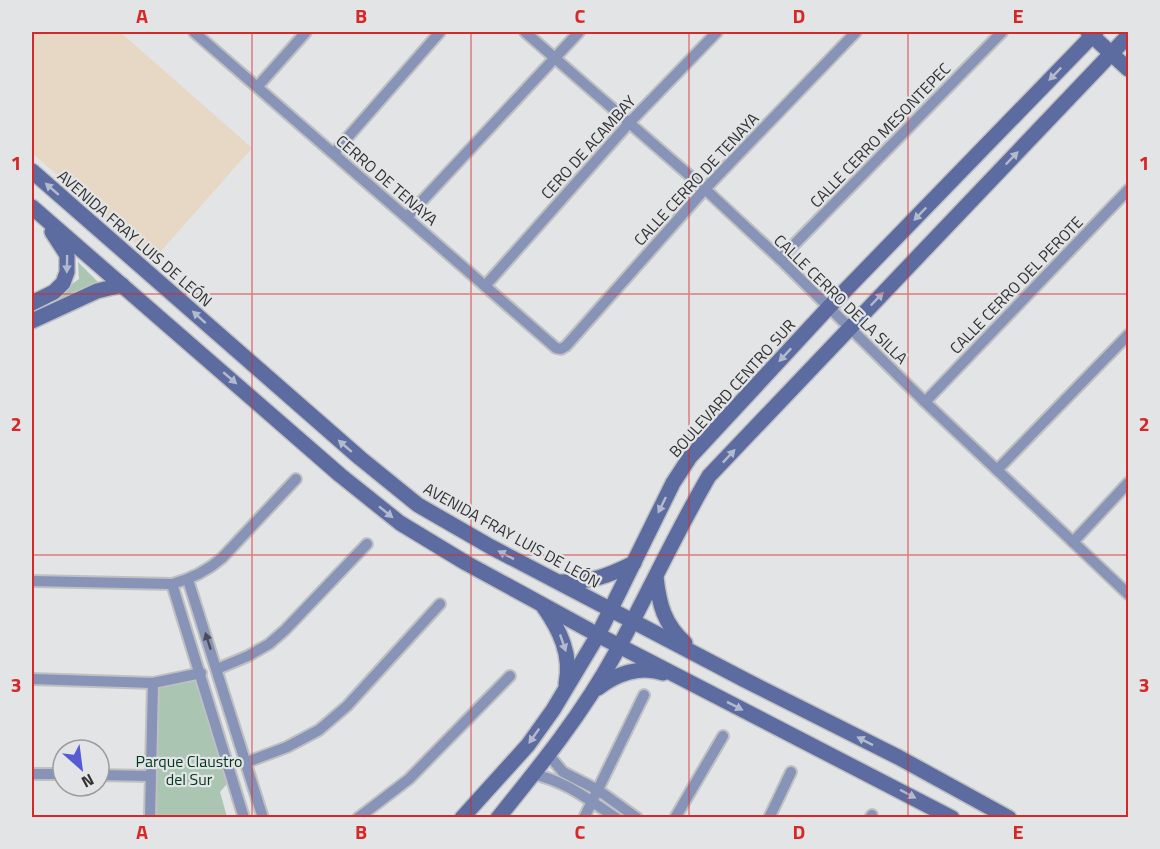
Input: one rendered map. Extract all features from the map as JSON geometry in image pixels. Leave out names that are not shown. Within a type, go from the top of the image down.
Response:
[{"type":"main road","points":[[498,818],[592,693],[709,476],[1128,37],[1123,32]]},
{"type":"main road","points":[[1092,33],[1128,69]]},
{"type":"main road","name":"BOULEVARD CENTRO SUR","points":[[454,818],[465,813],[528,745],[553,710],[598,635],[673,483],[690,457],[829,307],[1092,33]]},
{"type":"main road","name":"AVENIDA FRAY LUIS DE LEÓN","points":[[32,171],[360,458],[418,505],[491,548],[744,680],[898,757],[1009,818]]},
{"type":"main road","points":[[36,211],[340,475],[400,523],[466,563],[682,680],[952,818]]},
{"type":"main road","points":[[32,303],[54,292],[63,283],[68,272],[68,255],[36,211]]},
{"type":"main road","points":[[32,321],[97,291],[122,285]]},
{"type":"main road","points":[[558,582],[602,579],[634,563]]},
{"type":"main road","points":[[656,577],[663,614],[673,632],[697,654]]},
{"type":"main road","points":[[541,604],[554,621],[564,644],[568,662],[566,687]]},
{"type":"main road","points":[[592,693],[610,679],[642,670],[656,670],[682,680]]},
{"type":"street","name":"CERRO DE TENAYA","points":[[194,32],[556,348],[561,349]]},
{"type":"street","points":[[258,86],[306,32]]},
{"type":"street","points":[[334,153],[440,32]]},
{"type":"street","name":"CALLE CERRO DE LA SILLA","points":[[525,32],[705,189],[1128,594]]},
{"type":"street","points":[[407,217],[579,32]]},
{"type":"street","name":"CERO DE ACAMBAY","points":[[485,286],[630,122],[717,32]]},
{"type":"street","name":"CALLE CERRO DE TENAYA","points":[[561,349],[705,189],[856,32]]},
{"type":"street","name":"CALLE CERRO MESONTEPEC","points":[[780,259],[1002,32]]},
{"type":"street","name":"CALLE CERRO DEL PEROTE","points":[[925,402],[1128,190]]},
{"type":"street","points":[[997,471],[1128,335]]},
{"type":"street","points":[[32,581],[172,584],[188,580],[222,558],[296,479]]},
{"type":"street","points":[[1073,542],[1128,483]]},
{"type":"street","points":[[217,669],[269,644],[367,544]]},
{"type":"street","points":[[188,580],[263,818]]},
{"type":"street","points":[[172,584],[244,818]]},
{"type":"street","points":[[247,762],[287,747],[319,730],[347,706],[440,604]]},
{"type":"street","points":[[32,680],[153,683],[201,673]]},
{"type":"street","points":[[358,818],[409,779],[510,676]]},
{"type":"street","points":[[150,818],[153,683]]},
{"type":"street","points":[[584,818],[644,695]]},
{"type":"street","points":[[214,718],[231,712]]},
{"type":"street","points":[[675,818],[723,736]]},
{"type":"street","points":[[548,754],[563,772],[598,790],[637,818]]},
{"type":"street","points":[[769,818],[791,772]]},
{"type":"street","points":[[32,774],[51,774]]},
{"type":"street","points":[[532,774],[557,781],[616,818]]},
{"type":"street","points":[[111,775],[150,776]]},
{"type":"shaded area","points":[[32,32],[120,32],[252,148],[154,259],[32,153]]},
{"type":"green space","points":[[78,262],[98,282],[32,317],[32,308],[54,297],[79,279]]},
{"type":"green space","name":"Parque Claustro del Sur","points":[[201,673],[232,778],[220,792],[227,817],[151,818],[153,683]]}]
